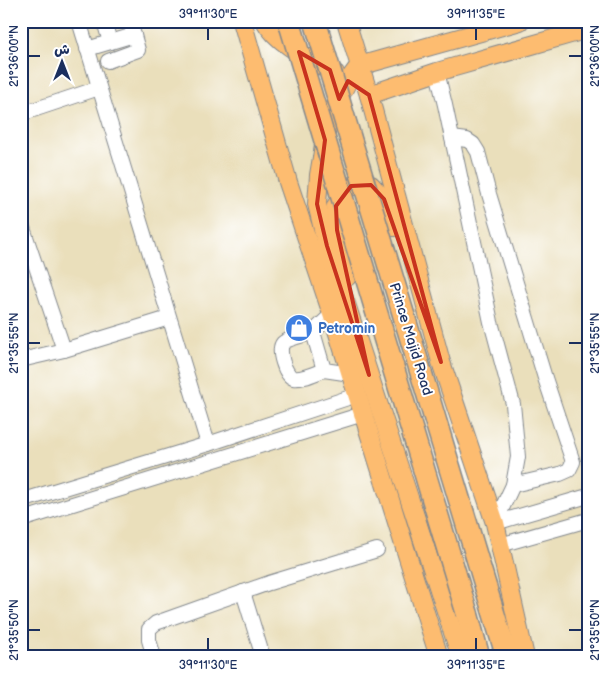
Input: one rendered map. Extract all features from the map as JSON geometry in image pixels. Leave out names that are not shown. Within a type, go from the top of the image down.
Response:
[{"type":"highway","name":"Prince Majid Road","points":[[290,21],[480,657]]},
{"type":"highway","name":"Prince Majid Road","points":[[315,21],[507,657]]},
{"type":"main road","points":[[242,21],[288,182],[364,414],[439,657]]},
{"type":"main road","points":[[265,21],[284,43],[348,81],[369,96]]},
{"type":"main road","points":[[346,21],[369,96],[441,362]]},
{"type":"main road","points":[[332,314],[310,221],[308,189],[312,155],[348,81],[359,66],[520,21]]},
{"type":"main road","points":[[369,96],[437,72],[588,29]]},
{"type":"main road","points":[[330,117],[319,175],[318,204],[327,246],[460,657]]},
{"type":"main road","points":[[369,375],[337,230],[336,206],[350,186],[371,185],[384,200],[441,362],[494,523],[525,657]]},
{"type":"main road","points":[[424,546],[451,657]]},
{"type":"main road","points":[[507,574],[534,657]]},
{"type":"street","points":[[79,21],[208,444]]},
{"type":"street","points":[[104,21],[110,42]]},
{"type":"street","points":[[88,49],[110,42],[132,28],[138,50],[108,61]]},
{"type":"street","points":[[437,72],[492,322],[513,404],[518,457],[513,485],[494,523]]},
{"type":"street","points":[[21,114],[99,88]]},
{"type":"street","points":[[452,138],[467,140],[473,144],[478,152],[548,387],[573,462],[569,470],[560,474],[513,485]]},
{"type":"street","points":[[21,222],[64,350]]},
{"type":"street","points":[[332,314],[313,332],[285,341],[281,345],[280,352],[287,373],[291,377],[299,378],[324,370],[350,374]]},
{"type":"street","points":[[21,360],[64,350],[169,318]]},
{"type":"street","points":[[313,332],[324,370]]},
{"type":"street","points":[[39,514],[27,499],[208,444],[357,395]]},
{"type":"street","points":[[21,520],[364,414]]},
{"type":"street","points":[[494,523],[588,496]]},
{"type":"street","points":[[500,545],[588,520]]},
{"type":"street","points":[[154,657],[149,640],[149,629],[156,623],[269,583],[377,550]]},
{"type":"street","points":[[243,592],[263,657]]},
{"type":"highlighted area","points":[[299,52],[330,70],[339,99],[348,81],[369,95],[441,362],[384,199],[371,185],[351,186],[336,206],[337,230],[369,375],[327,246],[317,204],[325,140]]},
{"type":"place","name":"Petromin","points":[[299,328]]}]
